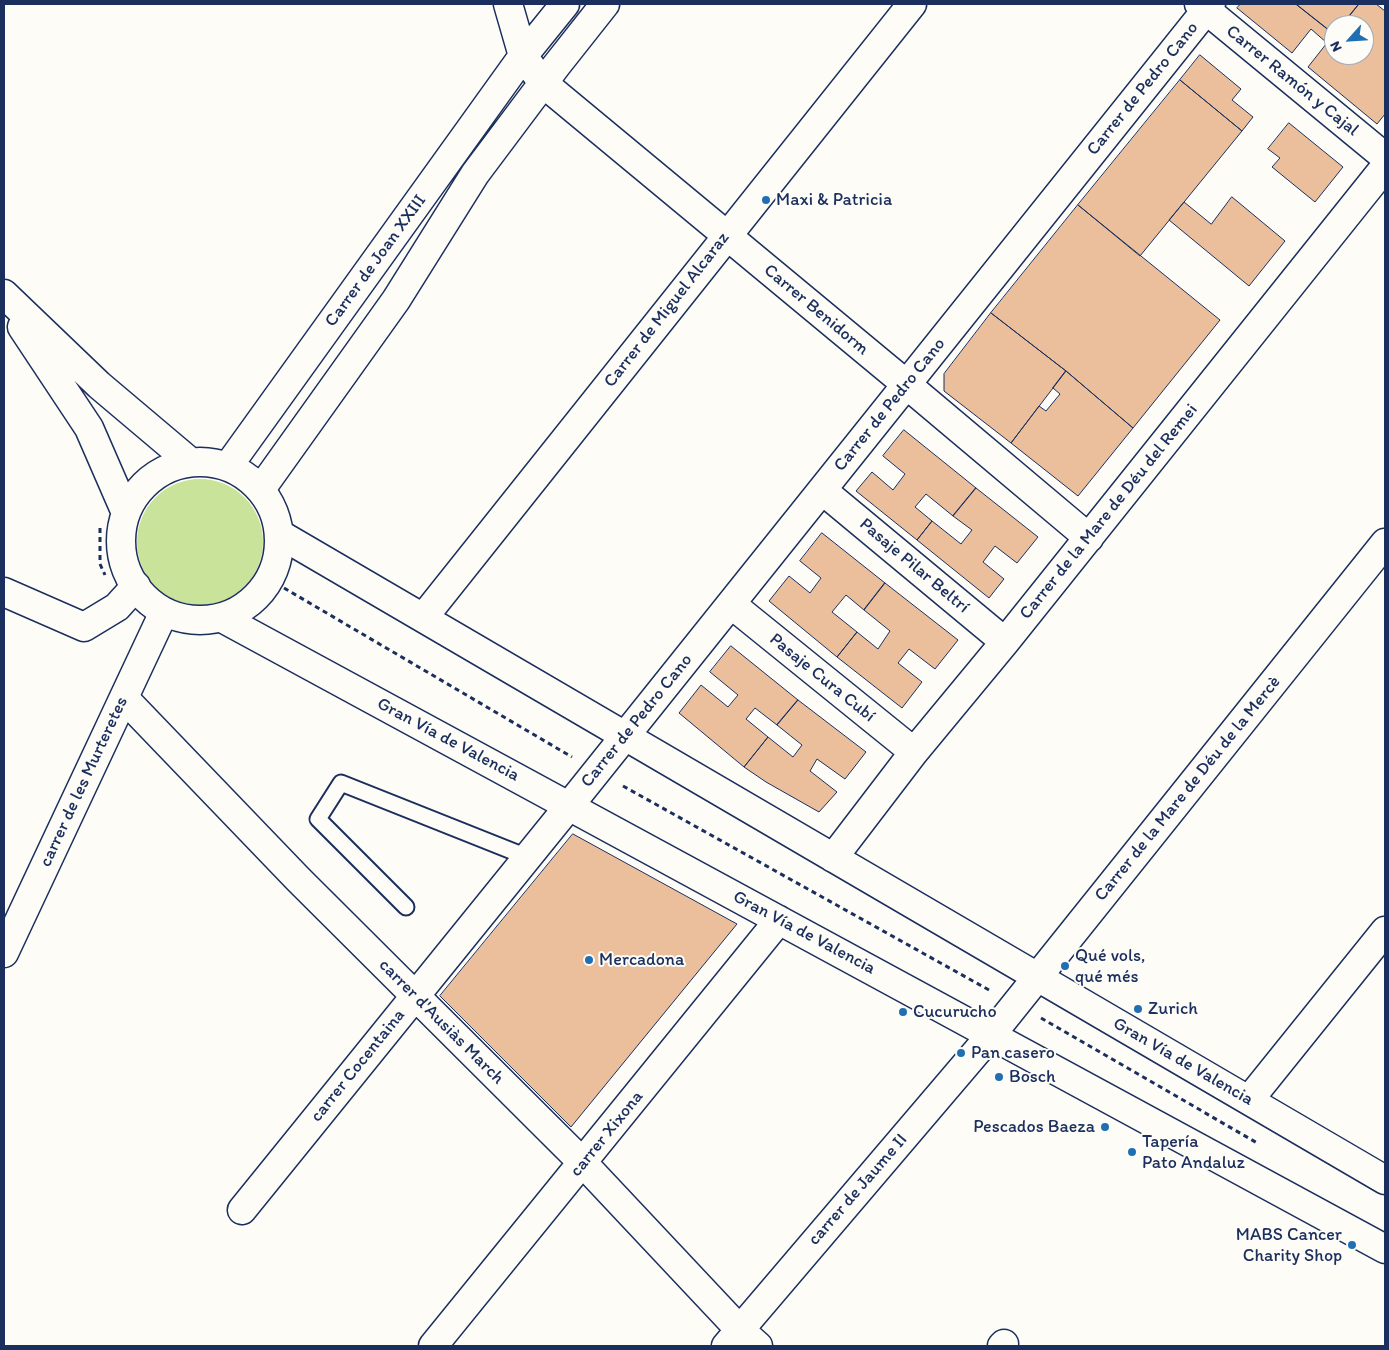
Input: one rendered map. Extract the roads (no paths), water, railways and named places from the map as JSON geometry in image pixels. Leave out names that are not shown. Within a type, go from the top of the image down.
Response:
[{"type":"street","points":[[508,4],[523,56],[549,75]]},
{"type":"street","name":"Carrer de Joan XXIII","points":[[229,465],[523,56],[565,4]]},
{"type":"street","name":"Carrer de Joan XXIII","points":[[261,489],[396,300],[476,174],[549,75],[605,4]]},
{"type":"street","name":"Carrer de Miguel Alcaraz","points":[[423,618],[726,235],[912,4]]},
{"type":"street","name":"Carrer Ramón y Cajal","points":[[1205,6],[1385,158]]},
{"type":"street","name":"Carrer de Pedro Cano","points":[[569,806],[1205,6]]},
{"type":"street","name":"Carrer Benidorm","points":[[549,75],[726,235],[1089,538]]},
{"type":"street","name":"Carrer de la Mare de Déu del Remei","points":[[833,858],[914,752],[1006,642],[1385,167]]},
{"type":"street","points":[[4,294],[99,385],[189,461]]},
{"type":"street","points":[[4,299],[89,428],[126,513]]},
{"type":"street","points":[[189,461],[229,465],[261,489],[280,535],[275,571],[254,601],[222,618],[193,620],[164,612],[136,586],[122,551],[126,513],[140,488],[162,470],[189,461]]},
{"type":"street","name":"Pasaje Pilar Beltrí","points":[[822,490],[1006,642]]},
{"type":"street","name":"Gran Vía de Valencia","points":[[280,535],[1385,1180]]},
{"type":"street","name":"Carrer de la Mare de Déu de la Mercè","points":[[991,1035],[1385,543]]},
{"type":"street","points":[[4,592],[84,627],[117,607],[136,586]]},
{"type":"street","name":"Pasaje Cura Cubí","points":[[731,604],[914,752]]},
{"type":"street","name":"carrer de les Murteretes","points":[[4,953],[164,612]]},
{"type":"street","name":"Gran Vía de Valencia","points":[[222,618],[1385,1249]]},
{"type":"street","name":"carrer d'Ausiàs March","points":[[124,698],[298,879],[583,1163],[741,1340]]},
{"type":"street","name":"carrer Cocentaina","points":[[242,1210],[569,806]]},
{"type":"street","name":"carrer Xixona","points":[[433,1346],[779,920]]},
{"type":"street","points":[[1249,1100],[1385,931]]},
{"type":"street","name":"carrer de Jaume II","points":[[741,1340],[991,1035]]},
{"type":"lane","points":[[406,907],[318,819],[341,783],[527,858]]},
{"type":"place","name":"Maxi & Patricia","points":[[766,200]]},
{"type":"place","name":"Mercadona","points":[[589,960]]},
{"type":"place","name":"Qué vols, qué més","points":[[1065,966]]},
{"type":"place","name":"Zurich","points":[[1138,1009]]},
{"type":"place","name":"Cucurucho","points":[[903,1012]]},
{"type":"place","name":"Pan casero","points":[[961,1053]]},
{"type":"place","name":"Bosch","points":[[999,1077]]},
{"type":"place","name":"Pescados Baeza","points":[[1105,1127]]},
{"type":"place","name":"Tapería Pato Andaluz","points":[[1132,1152]]},
{"type":"place","name":"MABS Cancer Charity Shop","points":[[1352,1245]]}]
